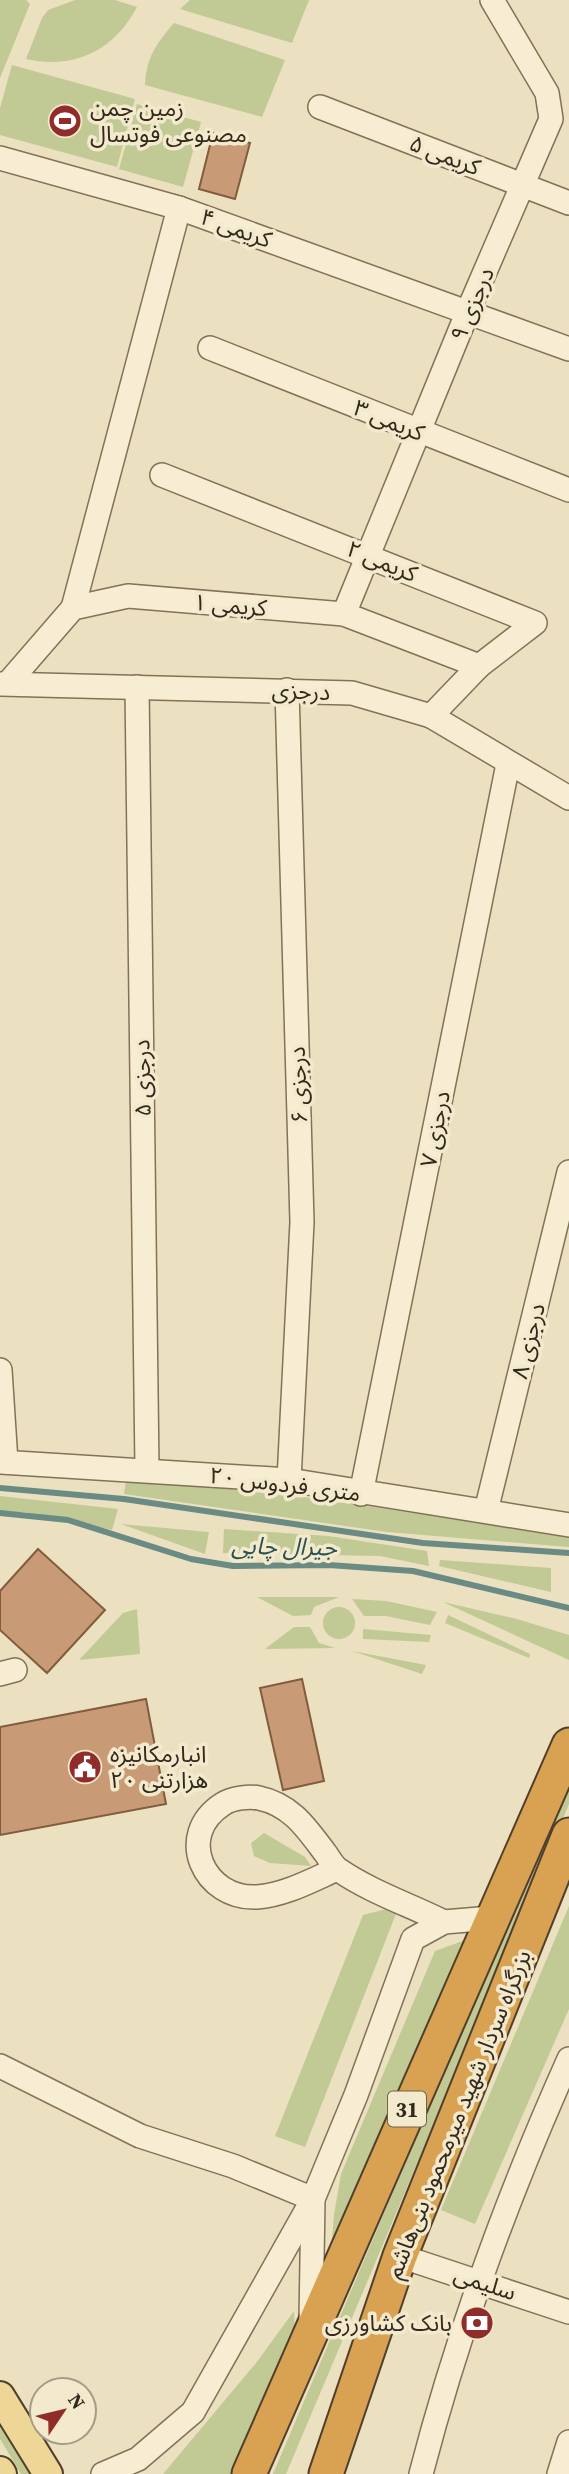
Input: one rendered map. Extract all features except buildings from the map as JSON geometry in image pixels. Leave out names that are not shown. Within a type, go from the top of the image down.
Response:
[{"type":"highway","name":"بزرگراه سردار شهید میرمحمود بنی‌هاشم","points":[[249,2474],[311,2327],[569,1745]]},
{"type":"highway","name":"بزرگراه سردار شهید میرمحمود بنی‌هاشم","points":[[326,2474],[400,2256],[569,1835]]},
{"type":"main road","points":[[0,2396],[48,2474]]},
{"type":"street","name":"درجزی ۹","points":[[344,614],[468,311],[551,119],[547,93],[492,0]]},
{"type":"street","name":"کریمی ۵","points":[[320,107],[569,203]]},
{"type":"street","name":"کریمی ۴","points":[[0,158],[179,208],[569,349]]},
{"type":"street","points":[[4,684],[73,608],[179,208]]},
{"type":"street","name":"کریمی ۳","points":[[210,348],[569,490]]},
{"type":"street","name":"کریمی ۲","points":[[162,474],[535,623],[479,666]]},
{"type":"street","name":"کریمی ۱","points":[[73,608],[128,596],[344,614],[479,666]]},
{"type":"street","points":[[431,716],[479,666]]},
{"type":"street","name":"درجزی","points":[[4,684],[352,693],[431,716],[569,798]]},
{"type":"street","name":"درجزی ۵","points":[[137,687],[147,1469]]},
{"type":"street","name":"درجزی ۶","points":[[287,690],[302,1222],[289,1480]]},
{"type":"street","name":"درجزی ۷","points":[[361,1494],[508,764]]},
{"type":"street","name":"درجزی ۸","points":[[486,1511],[569,1172]]},
{"type":"street","points":[[0,1370],[3,1462]]},
{"type":"street","name":"۲۰ متری فردوس","points":[[3,1462],[289,1480],[361,1494],[569,1525]]},
{"type":"street","points":[[337,1870],[287,1890],[256,1897],[231,1892],[208,1878],[199,1857],[198,1835],[209,1817],[224,1803],[251,1796],[269,1800],[295,1814],[337,1870],[444,1922]]},
{"type":"street","points":[[103,2474],[138,2459],[194,2413],[313,2199],[356,2095],[413,1939],[444,1922],[491,1918]]},
{"type":"street","points":[[421,2474],[439,2404],[479,2280],[564,2084],[569,2059]]},
{"type":"street","points":[[0,2066],[140,2136],[233,2166],[313,2199]]},
{"type":"street","points":[[311,2327],[313,2199]]},
{"type":"street","name":"سلیمی","points":[[400,2256],[569,2312]]},
{"type":"street","points":[[559,2474],[569,2442]]},
{"type":"green space","points":[[0,0],[26,0],[30,4],[0,78]]},
{"type":"green space","points":[[75,0],[115,0],[137,7],[117,35],[91,53],[61,62],[26,59],[42,18],[48,10]]},
{"type":"green space","points":[[190,0],[309,0],[292,43],[180,9]]},
{"type":"green space","points":[[174,23],[285,60],[262,117],[145,85],[147,67],[153,52]]},
{"type":"green space","name":"زمین چمن مصنوعی فوتسال","points":[[12,65],[135,99],[117,167],[0,135],[0,108]]},
{"type":"green space","points":[[137,104],[201,122],[183,187],[119,169]]},
{"type":"green space","points":[[127,1474],[348,1503],[569,1538],[569,1547],[387,1532],[124,1494]]},
{"type":"green space","points":[[0,1496],[118,1509],[112,1530],[24,1512],[0,1513]]},
{"type":"green space","points":[[121,1524],[209,1532],[205,1554]]},
{"type":"green space","points":[[224,1529],[328,1536],[427,1551],[429,1566],[380,1556],[223,1553]]},
{"type":"green space","points":[[440,1560],[551,1568],[551,1592],[439,1566]]},
{"type":"green space","points":[[257,1597],[339,1597],[314,1607],[311,1615],[293,1616]]},
{"type":"green space","points":[[352,1599],[386,1601],[437,1612],[430,1625],[386,1616],[364,1616]]},
{"type":"green space","points":[[443,1602],[517,1619],[569,1635],[569,1660]]},
{"type":"green space","points":[[339,1607],[350,1612],[355,1623],[350,1634],[339,1639],[328,1634],[323,1623],[328,1612]]},
{"type":"green space","points":[[137,1609],[140,1654],[79,1660],[123,1613]]},
{"type":"green space","points":[[448,1615],[530,1654],[529,1658],[445,1623]]},
{"type":"green space","points":[[294,1627],[310,1627],[319,1643],[335,1648],[265,1649]]},
{"type":"green space","points":[[363,1629],[431,1635],[429,1642],[363,1639]]},
{"type":"green space","points":[[352,1651],[426,1665],[422,1674]]},
{"type":"green space","points":[[569,1779],[569,1804],[286,2474],[273,2474]]},
{"type":"green space","points":[[264,1833],[305,1857],[311,1866],[270,1863],[254,1856],[251,1843]]},
{"type":"green space","points":[[399,1906],[305,2147],[275,2136],[363,1915]]},
{"type":"green space","points":[[569,1906],[569,2009],[475,2224],[441,2210]]},
{"type":"green space","points":[[485,1933],[329,2277],[334,2215],[341,2174],[435,1951]]},
{"type":"green space","points":[[294,2311],[295,2335],[237,2474],[163,2474],[256,2363]]},
{"type":"green space","points":[[0,2424],[30,2474],[21,2474],[0,2439]]},
{"type":"waterway","name":"جیرال چایی","points":[[0,1488],[124,1499],[423,1543],[569,1553]]},
{"type":"waterway","name":"جیرال چایی","points":[[0,1513],[68,1520],[191,1559],[233,1566],[329,1565],[413,1571],[569,1608]]},
{"type":"place","name":"زمین چمن مصنوعی فوتسال","points":[[65,121]]},
{"type":"place","name":"انبارمکانیزه ۲۰ هزارتنی","points":[[85,1767]]},
{"type":"place","name":"بانک کشاورزی","points":[[477,2323]]}]
